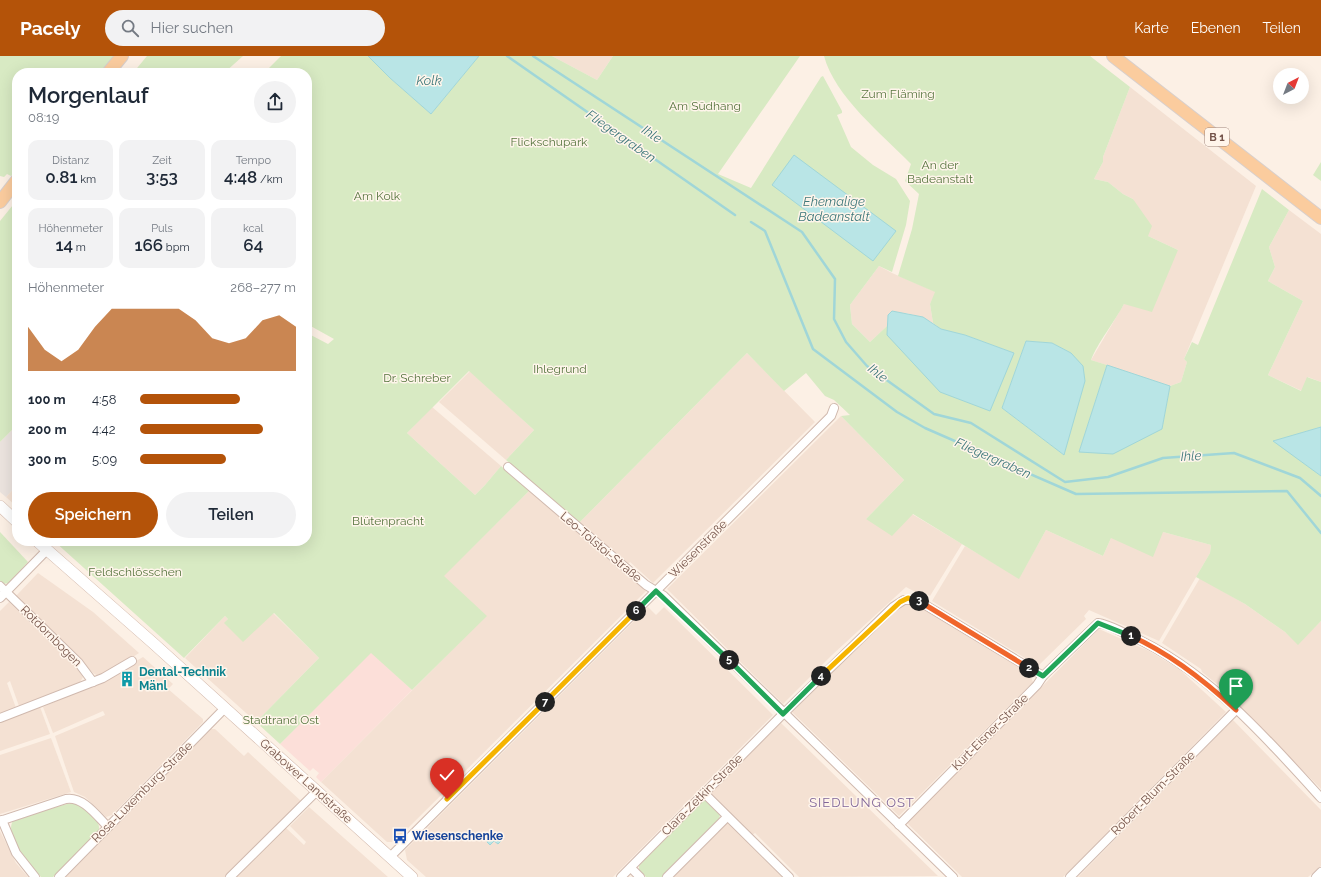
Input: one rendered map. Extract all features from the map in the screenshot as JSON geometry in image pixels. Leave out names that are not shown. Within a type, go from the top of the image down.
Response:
[{"type":"main road","points":[[112,68],[122,56]]},
{"type":"main road","name":"B 1","points":[[1114,56],[1321,218]]},
{"type":"main road","points":[[0,202],[12,186]]},
{"type":"main road","points":[[0,506],[12,517]]},
{"type":"main road","name":"Grabower Landstraße","points":[[43,546],[412,877]]},
{"type":"street","name":"Wiesenstraße","points":[[390,857],[831,416],[834,408]]},
{"type":"street","name":"Leo-Tolstoi-Straße","points":[[508,467],[646,585],[656,591],[953,877]]},
{"type":"street","points":[[0,598],[3,589],[47,550]]},
{"type":"street","name":"Rotdornbogen","points":[[3,589],[78,662],[93,682]]},
{"type":"street","name":"Clara-Zetkin-Straße","points":[[621,877],[783,714],[893,607],[908,598],[922,602],[1043,676]]},
{"type":"street","name":"Kurt-Eisner-Straße","points":[[899,825],[1037,685],[1043,676],[1098,623],[1143,641],[1169,655],[1197,676],[1236,710]]},
{"type":"street","points":[[0,718],[93,682],[132,661]]},
{"type":"street","name":"Rosa-Luxemburg-Straße","points":[[59,877],[225,708]]},
{"type":"street","points":[[1236,710],[1321,798]]},
{"type":"street","name":"Robert-Blum-Straße","points":[[1070,877],[1236,710]]},
{"type":"street","points":[[230,877],[317,791]]},
{"type":"street","points":[[704,793],[789,877]]},
{"type":"street","points":[[35,877],[16,853],[1,820],[66,799],[74,798],[81,801],[108,827]]},
{"type":"street","points":[[667,877],[727,817]]},
{"type":"street","points":[[631,868],[640,877]]},
{"type":"street","points":[[1316,877],[1321,872]]},
{"type":"shaded area","points":[[552,56],[613,56],[597,80]]},
{"type":"shaded area","points":[[1130,87],[1256,186],[1184,359],[1187,362],[1181,382],[1170,386],[1091,360],[1124,304],[1178,250],[1148,236],[1133,199],[1123,194],[1108,182],[1094,179],[1103,162],[1103,157]]},
{"type":"shaded area","points":[[1289,210],[1321,234],[1321,382],[1308,377],[1302,391],[1268,375],[1303,301],[1268,281],[1275,267],[1269,247]]},
{"type":"shaded area","points":[[879,266],[936,292],[930,304],[933,323],[922,317],[906,313],[900,314],[894,311],[888,315],[887,326],[870,342],[852,324],[850,305]]},
{"type":"shaded area","points":[[747,353],[815,422],[653,583],[630,562],[628,564],[579,523]]},
{"type":"shaded area","points":[[470,371],[534,430],[506,460],[439,402]]},
{"type":"shaded area","points":[[432,407],[501,466],[475,495],[407,433]]},
{"type":"shaded area","points":[[841,416],[904,480],[866,519],[912,514],[962,544],[930,596],[923,592],[921,595],[906,587],[832,655],[783,704],[667,589]]},
{"type":"shaded area","points":[[12,430],[12,490],[6,497],[0,492],[0,442]]},
{"type":"shaded area","points":[[12,490],[12,502],[6,497]]},
{"type":"shaded area","points":[[529,491],[646,591],[394,842],[387,842],[321,782],[486,616],[443,576]]},
{"type":"shaded area","points":[[1046,530],[1103,556],[1111,538],[1163,532],[1211,545],[1210,553],[1159,641],[1089,610],[1084,616],[1086,619],[1038,666],[932,601],[965,546],[1019,578]]},
{"type":"shaded area","points":[[38,573],[93,612],[139,653],[103,676],[98,676],[93,673],[16,596]]},
{"type":"shaded area","points":[[1200,578],[1245,604],[1285,632],[1298,644],[1321,621],[1321,789],[1227,694],[1233,687],[1224,678],[1218,685],[1202,672],[1201,669],[1162,643]]},
{"type":"shaded area","points":[[9,602],[79,670],[83,677],[80,682],[19,706],[10,681],[7,683],[16,708],[0,713],[0,611]]},
{"type":"shaded area","points":[[907,603],[917,604],[1029,672],[1033,682],[899,816],[792,712],[902,605]]},
{"type":"shaded area","points":[[648,607],[656,615],[664,607],[773,715],[613,877],[426,877],[407,860],[405,850]]},
{"type":"shaded area","points":[[273,613],[319,658],[256,722],[185,658],[225,616],[228,619],[225,623]]},
{"type":"shaded area","points":[[1099,629],[1149,651],[1179,669],[1226,712],[1063,877],[962,877],[907,823]]},
{"type":"shaded area","points":[[371,652],[412,690],[321,782],[316,777],[319,773],[313,768],[310,771],[280,744]]},
{"type":"shaded area","points":[[143,657],[173,684],[168,689],[203,719],[203,722],[112,815],[106,817],[85,797],[74,792],[55,736],[105,715],[103,711],[53,733],[43,707],[104,680]]},
{"type":"shaded area","points":[[40,707],[50,734],[0,751],[0,722]]},
{"type":"shaded area","points":[[1233,720],[1321,810],[1321,866],[1308,877],[1078,877]]},
{"type":"shaded area","points":[[781,723],[938,876],[799,877],[755,833],[752,835],[712,795],[712,792]]},
{"type":"shaded area","points":[[211,729],[215,729],[244,756],[248,752],[301,801],[225,877],[65,877]]},
{"type":"shaded area","points":[[51,738],[71,792],[0,814],[0,755]]},
{"type":"shaded area","points":[[309,807],[388,877],[233,877],[285,827],[304,845],[306,842],[290,826]]},
{"type":"shaded area","points":[[726,821],[782,877],[671,877]]},
{"type":"shaded area","points":[[0,831],[16,863],[28,877],[0,877]]},
{"type":"green space","points":[[0,56],[115,56],[106,68],[12,68],[12,175],[7,174],[4,177],[0,176]]},
{"type":"green space","points":[[147,56],[243,56],[230,68],[137,68]]},
{"type":"green space","points":[[281,56],[368,56],[390,78],[431,114],[479,56],[552,56],[597,80],[613,56],[800,56],[718,174],[751,188],[823,76],[842,111],[842,113],[837,115],[851,147],[873,165],[896,179],[910,201],[906,225],[892,272],[879,266],[850,305],[852,324],[870,342],[887,326],[887,335],[1014,353],[965,335],[941,329],[933,323],[930,304],[935,292],[898,276],[912,229],[919,194],[905,181],[911,164],[849,100],[838,86],[824,56],[1090,56],[1130,87],[1103,157],[1103,162],[1094,179],[1108,182],[1123,194],[1133,199],[1152,226],[1148,236],[1178,250],[1152,312],[1124,304],[1091,360],[1107,365],[1079,452],[1162,429],[1170,386],[1181,382],[1187,362],[1184,359],[1192,342],[1198,345],[1262,189],[1289,210],[1269,247],[1275,267],[1268,281],[1303,301],[1268,375],[1301,391],[1307,377],[1321,382],[1321,427],[1274,441],[1321,476],[1321,621],[1298,645],[1285,632],[1245,604],[1196,577],[1210,553],[1211,545],[1163,532],[1153,557],[1111,538],[1103,556],[1046,530],[1019,579],[913,514],[892,536],[866,519],[904,480],[841,416],[850,415],[834,400],[825,396],[806,373],[784,391],[747,353],[579,523],[506,460],[534,430],[469,371],[407,433],[475,495],[501,466],[529,491],[444,576],[487,616],[412,690],[371,653],[280,744],[256,722],[319,658],[274,613],[243,642],[224,623],[228,619],[225,616],[184,658],[60,546],[312,546],[312,336],[328,344],[334,339],[312,327],[312,68],[269,68]],"holes":[[[1026,341],[1052,343],[1071,353],[1064,455],[1002,408]]]},
{"type":"green space","points":[[1321,162],[1321,181],[1313,175]]},
{"type":"green space","points":[[12,206],[12,430],[0,442],[0,221]]},
{"type":"green space","points":[[0,532],[28,562],[9,583],[3,584],[0,581]]},
{"type":"green space","points":[[702,801],[707,801],[720,814],[719,821],[664,877],[646,877],[639,870],[639,864]]},
{"type":"green space","points":[[74,802],[86,810],[94,818],[99,826],[99,830],[53,877],[41,877],[19,849],[11,832],[11,825],[15,819]]},
{"type":"water","name":"Kolk","points":[[368,56],[479,56],[431,114],[390,78]]},
{"type":"water","name":"Ehemalige Badeanstalt","points":[[794,155],[896,231],[873,261],[772,185]]},
{"type":"water","points":[[892,311],[923,317],[941,329],[965,335],[1014,353],[990,411],[940,392],[887,335],[888,315]]},
{"type":"water","points":[[1026,341],[1052,343],[1071,353],[1083,366],[1085,381],[1064,455],[1002,408]]},
{"type":"water","points":[[1107,365],[1170,386],[1162,429],[1113,454],[1079,452]]},
{"type":"water","points":[[1321,427],[1321,476],[1273,441]]},
{"type":"water","points":[[494,834],[501,841],[498,844],[494,841],[490,845],[487,842]]},
{"type":"waterway","name":"Fliegergraben","points":[[507,56],[735,215]]},
{"type":"waterway","name":"Ihle","points":[[533,56],[802,232],[835,279],[834,319],[846,342],[867,366],[934,414],[971,423],[1065,482],[1108,477],[1163,458],[1234,453],[1300,478],[1321,496]]},
{"type":"waterway","name":"Fliegergraben","points":[[751,222],[765,231],[813,349],[897,412],[925,428],[1076,494],[1287,491],[1321,533]]},
{"type":"place","name":"Dental-Technik Mänl","points":[[127,679]]},
{"type":"place","name":"Wiesenschenke","points":[[400,836]]},
{"type":"district","name":"SIEDLUNG OST","points":[[862,802]]},
{"type":"route","points":[[447,799],[656,591],[664,596],[783,714],[893,607],[908,598],[913,598],[927,605],[1043,676],[1095,624],[1101,623],[1143,641],[1169,655],[1224,698],[1236,710]]},
{"type":"park label","name":"Zum Fläming","points":[[898,94]]},
{"type":"park label","name":"Am Südhang","points":[[705,106]]},
{"type":"park label","name":"Flickschupark","points":[[549,142]]},
{"type":"park label","name":"An der Badeanstalt","points":[[940,172]]},
{"type":"park label","name":"Am Kolk","points":[[377,196]]},
{"type":"park label","name":"Ihlegrund","points":[[560,369]]},
{"type":"park label","name":"Dr. Schreber","points":[[417,378]]},
{"type":"park label","name":"Blütenpracht","points":[[388,521]]},
{"type":"park label","name":"Feldschlösschen","points":[[135,572]]},
{"type":"park label","name":"Stadtrand Ost","points":[[281,720]]}]
